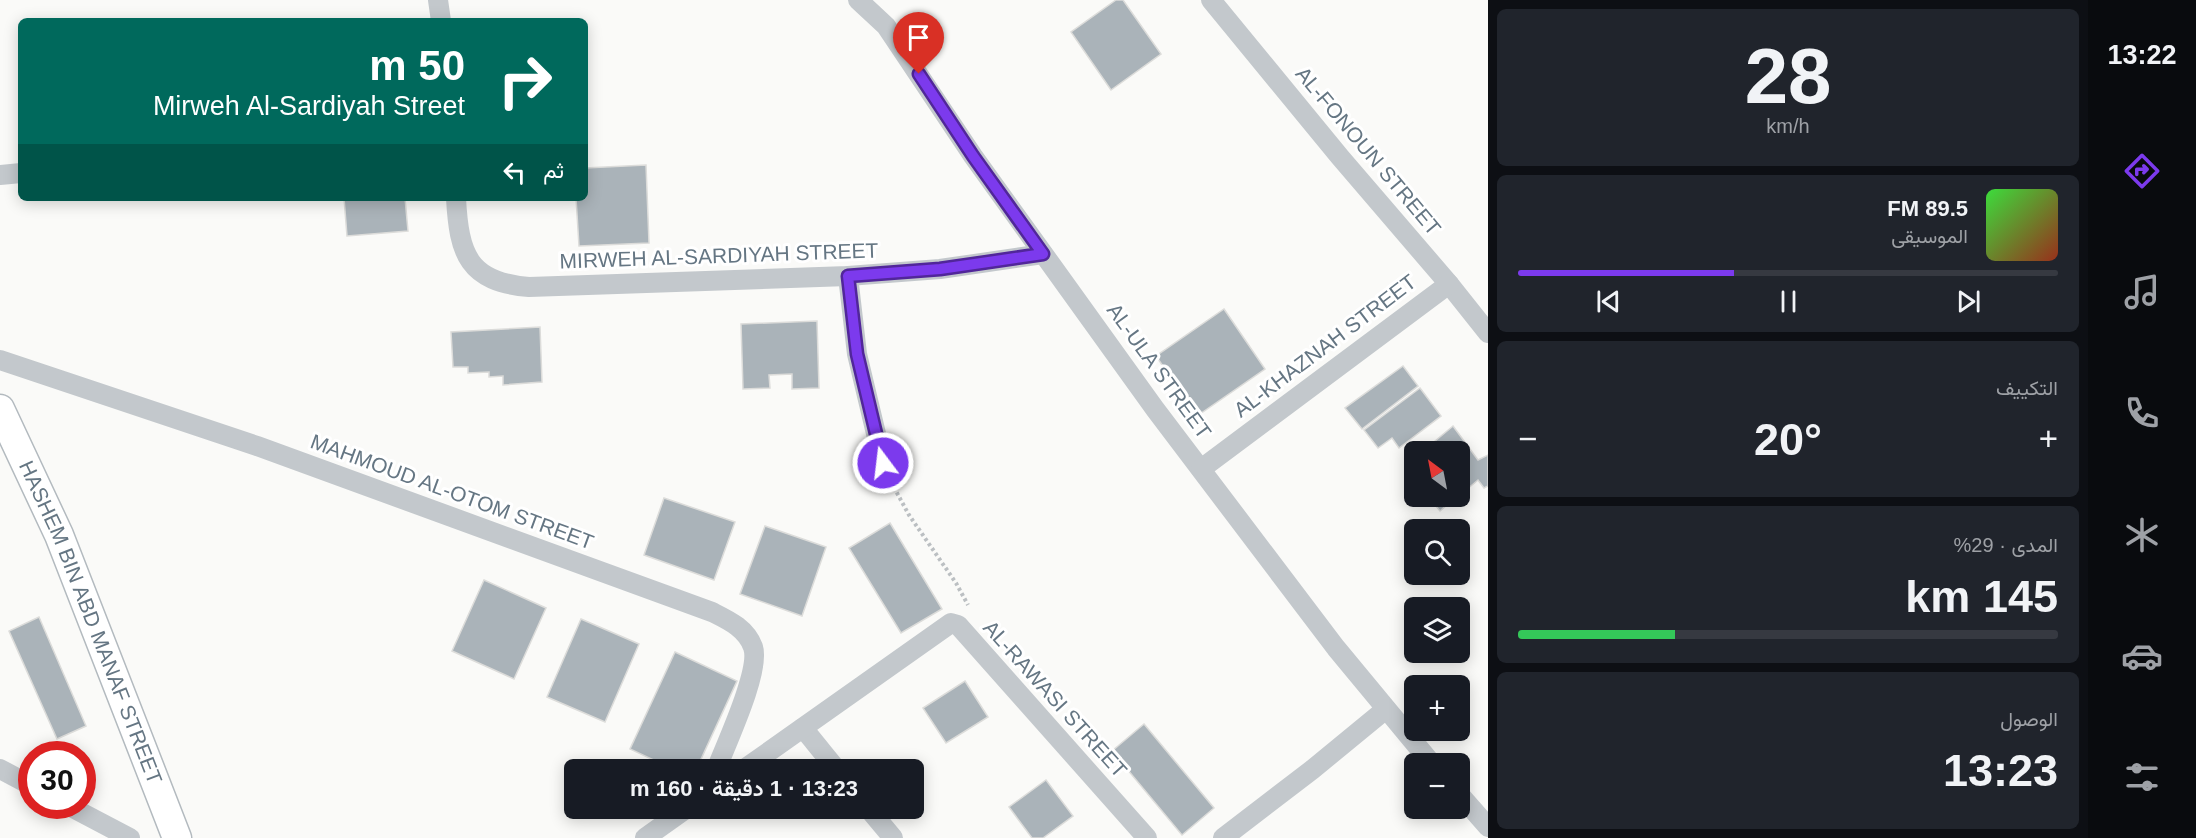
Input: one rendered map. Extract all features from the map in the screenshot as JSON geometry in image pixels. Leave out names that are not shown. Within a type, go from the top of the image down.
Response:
[{"type":"street","points":[[438,0],[441,18]]},
{"type":"street","name":"AL-ULA STREET","points":[[858,0],[886,26],[973,156],[1155,409],[1336,648],[1423,753]]},
{"type":"street","name":"AL-FONOUN STREET","points":[[1211,0],[1488,333]]},
{"type":"street","points":[[0,175],[18,173]]},
{"type":"street","name":"MIRWEH AL-SARDIYAH STREET","points":[[456,201],[457,218],[468,261],[492,281],[509,285],[541,287],[848,276],[940,269],[1043,254]]},
{"type":"street","points":[[848,276],[857,354],[883,463]]},
{"type":"street","name":"AL-KHAZNAH STREET","points":[[1201,469],[1449,284]]},
{"type":"street","name":"MAHMOUD AL-OTOM STREET","points":[[0,360],[257,446],[712,612],[734,623],[746,634],[753,645],[756,657],[752,677],[720,759]]},
{"type":"street","name":"HASHEM BIN ABD MANAF STREET","points":[[0,409],[59,535],[177,838]]},
{"type":"street","name":"AL-RAWASI STREET","points":[[759,759],[954,623],[974,642],[1147,838]]},
{"type":"street","points":[[1223,838],[1386,709]]},
{"type":"street","points":[[803,728],[828,759]]},
{"type":"street","points":[[0,769],[18,779]]},
{"type":"street","points":[[1470,806],[1488,827]]},
{"type":"street","points":[[94,819],[130,838]]},
{"type":"street","points":[[650,837],[673,819]]},
{"type":"street","points":[[877,819],[893,838]]},
{"type":"path","points":[[883,463],[893,488],[909,515],[968,603],[967,613],[954,623]]},
{"type":"building","points":[[1116,0],[1123,0],[1161,54],[1111,90],[1071,32]]},
{"type":"building","points":[[646,165],[649,243],[579,246],[576,201],[588,201],[588,168]]},
{"type":"building","points":[[344,201],[405,201],[408,231],[347,236]]},
{"type":"building","points":[[1224,309],[1265,369],[1197,416],[1156,356]]},
{"type":"building","points":[[817,321],[819,388],[792,389],[792,374],[769,375],[770,388],[743,389],[741,324]]},
{"type":"building","points":[[540,327],[542,382],[503,385],[503,376],[489,377],[489,372],[468,373],[468,367],[453,367],[451,332]]},
{"type":"building","points":[[1403,366],[1418,386],[1362,429],[1345,408]]},
{"type":"building","points":[[1420,388],[1441,416],[1408,441],[1404,441],[1404,444],[1399,448],[1392,438],[1378,448],[1364,430]]},
{"type":"building","points":[[1453,426],[1464,441],[1435,441]]},
{"type":"building","points":[[1470,449],[1478,460],[1488,455],[1488,486],[1484,488],[1478,480],[1470,487]]},
{"type":"building","points":[[664,498],[735,522],[714,580],[644,555]]},
{"type":"building","points":[[890,523],[942,609],[901,633],[849,548]]},
{"type":"building","points":[[765,526],[826,547],[802,616],[740,594]]},
{"type":"building","points":[[484,580],[546,608],[514,679],[452,651]]},
{"type":"building","points":[[39,617],[86,726],[57,739],[9,631]]},
{"type":"building","points":[[581,619],[639,644],[605,722],[547,697]]},
{"type":"building","points":[[675,652],[737,681],[701,759],[651,759],[630,749]]},
{"type":"building","points":[[965,681],[988,717],[946,743],[923,708]]},
{"type":"building","points":[[1144,724],[1214,808],[1182,835],[1112,751]]},
{"type":"building","points":[[1046,780],[1073,816],[1043,838],[1032,838],[1009,807]]},
{"type":"route","points":[[883,463],[867,404],[857,354],[848,276],[940,269],[1043,254],[973,156],[919,74]]}]
